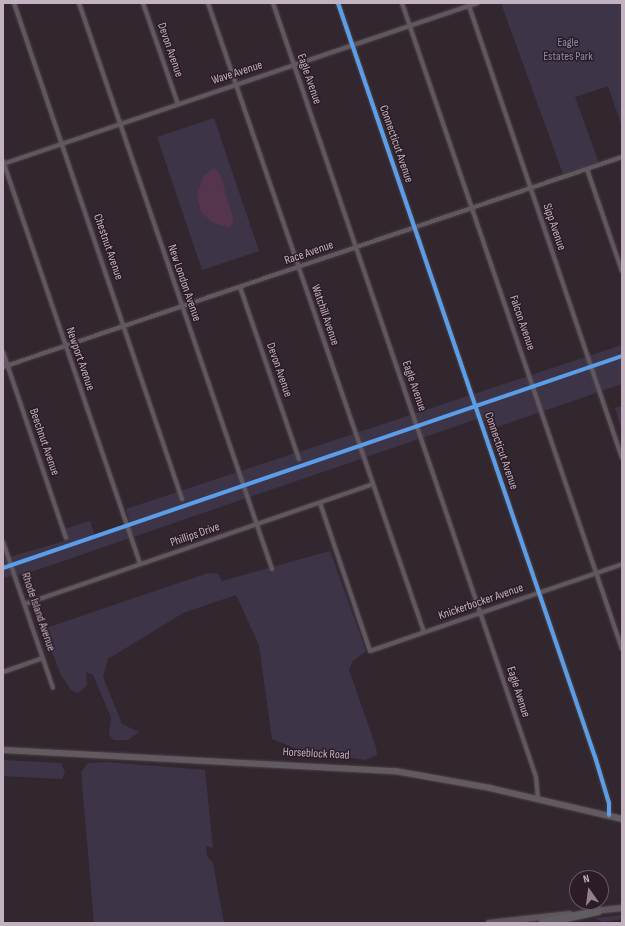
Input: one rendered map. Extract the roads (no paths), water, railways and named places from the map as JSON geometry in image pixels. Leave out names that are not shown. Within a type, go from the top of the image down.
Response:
[{"type":"highway","points":[[543,923],[598,911]]},
{"type":"main road","name":"Horseblock Road","points":[[3,750],[377,769],[538,798],[622,818]]},
{"type":"main road","points":[[489,923],[622,908]]},
{"type":"street","name":"Chestnut Avenue","points":[[14,3],[182,499]]},
{"type":"street","name":"New London Avenue","points":[[79,3],[272,569]]},
{"type":"street","name":"Devon Avenue","points":[[143,3],[178,104]]},
{"type":"street","name":"Watchill Avenue","points":[[208,3],[371,485],[424,632]]},
{"type":"street","name":"Eagle Avenue","points":[[273,3],[481,612],[536,777],[538,798]]},
{"type":"street","name":"Connecticut Avenue","points":[[338,3],[413,228],[596,760],[609,803],[609,815]]},
{"type":"street","name":"Falcon Avenue","points":[[402,3],[622,650]]},
{"type":"street","name":"Wave Avenue","points":[[3,163],[62,145],[236,84],[294,66],[410,26],[468,4],[477,3]]},
{"type":"street","name":"Sipp Avenue","points":[[468,4],[622,458]]},
{"type":"street","name":"Race Avenue","points":[[5,366],[622,157]]},
{"type":"street","name":"Newport Avenue","points":[[3,163],[140,564]]},
{"type":"street","points":[[587,168],[622,271]]},
{"type":"street","name":"Devon Avenue","points":[[240,287],[299,459]]},
{"type":"street","name":"Beechnut Avenue","points":[[3,352],[5,366],[66,538]]},
{"type":"street","name":"Phillips Drive","points":[[25,604],[371,485]]},
{"type":"street","name":"Knickerbocker Avenue","points":[[320,503],[370,650],[622,564]]},
{"type":"street","name":"Rhode Island Avenue","points":[[3,542],[53,688]]},
{"type":"street","points":[[3,672],[43,658]]},
{"type":"park label","name":"Eagle Estates Park","points":[[568,50]]}]
